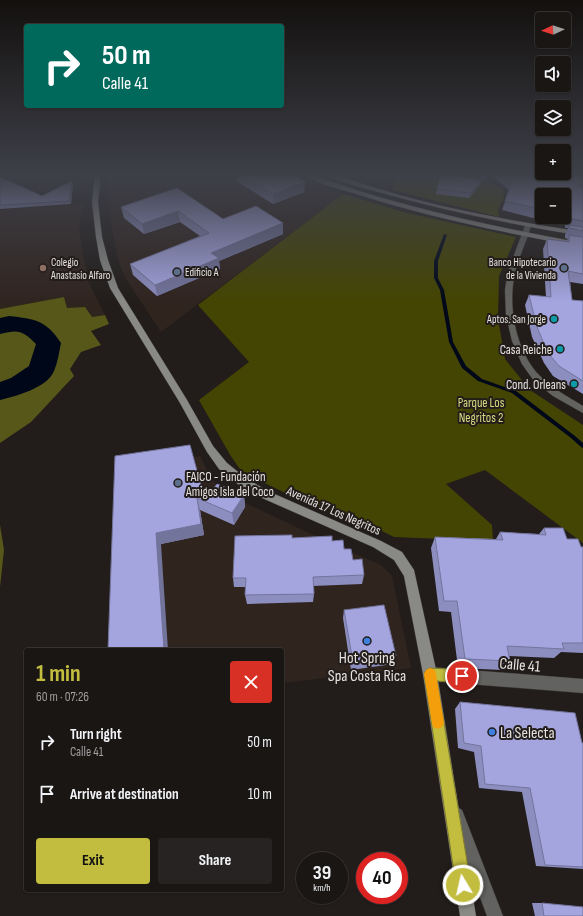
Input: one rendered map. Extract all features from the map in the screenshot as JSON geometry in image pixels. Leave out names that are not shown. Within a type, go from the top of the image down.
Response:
[{"type":"street","name":"Avenida 17 Los Negritos","points":[[97,217],[104,260],[114,288],[184,402],[210,449],[223,466],[243,482],[266,495],[377,544],[398,556],[410,574],[430,674],[468,916]]},
{"type":"street","points":[[445,217],[526,235],[583,244]]},
{"type":"street","points":[[483,217],[528,226],[583,234]]},
{"type":"street","points":[[528,226],[511,277],[508,302],[518,348],[533,375],[566,401],[583,410]]},
{"type":"street","name":"Calle 41","points":[[430,674],[583,686]]},
{"type":"street","points":[[448,792],[495,916]]},
{"type":"shaded area","name":"Colegio Anastasio Alfaro","points":[[0,217],[81,217],[79,227],[89,283],[105,315],[91,317],[84,307],[67,308],[64,297],[0,309]]},
{"type":"shaded area","points":[[110,217],[313,217],[161,332],[126,279],[119,263]]},
{"type":"shaded area","points":[[64,297],[67,308],[85,307],[92,317],[105,315],[109,324],[91,331],[101,345],[81,352],[70,369],[74,376],[31,422],[0,443],[0,309]]},
{"type":"shaded area","points":[[200,456],[213,481],[226,494],[381,565],[392,576],[411,668],[284,683],[284,648],[114,648],[155,464]]},
{"type":"shaded area","points":[[0,525],[4,550],[0,587]]},
{"type":"green space","name":"Parque Los Negritos 2","points":[[313,217],[424,217],[516,237],[499,276],[498,319],[505,359],[530,390],[583,425],[583,543],[485,470],[446,484],[492,525],[493,541],[394,537],[353,517],[294,497],[252,477],[239,468],[199,400],[249,362],[198,305]]},
{"type":"building","points":[[133,217],[162,217],[142,224]]},
{"type":"building","points":[[186,217],[220,217],[223,219],[229,217],[273,217],[283,223],[211,253],[219,258],[155,285],[130,264],[209,233]]},
{"type":"building","points":[[571,217],[583,217],[583,221],[571,218]]},
{"type":"building","points":[[569,225],[583,227],[583,231],[569,228]]},
{"type":"building","points":[[569,235],[583,237],[583,274],[568,271],[572,300],[583,301],[583,381],[559,366],[548,353],[537,327],[529,295],[551,297],[547,239],[569,242]]},
{"type":"building","points":[[190,445],[205,500],[217,484],[244,495],[232,513],[197,498],[201,524],[156,533],[164,648],[108,648],[115,456]]},
{"type":"building","points":[[544,528],[563,528],[567,539],[578,539],[581,547],[583,547],[583,643],[562,643],[564,649],[507,646],[510,661],[465,659],[457,601],[444,601],[435,537],[503,540],[500,532],[546,535]]},
{"type":"building","points":[[292,535],[292,538],[332,536],[332,541],[343,540],[344,549],[351,549],[353,560],[362,559],[364,575],[313,577],[314,594],[245,595],[246,578],[233,578],[235,536]]},
{"type":"building","name":"Hot Spring Spa Costa Rica","points":[[384,605],[396,656],[353,662],[344,610]]},
{"type":"building","points":[[460,702],[575,713],[583,743],[583,867],[545,865],[530,788],[485,784],[481,746],[464,743]]},
{"type":"building","points":[[542,903],[583,907],[583,916],[544,916]]},
{"type":"waterway","points":[[445,235],[436,261],[436,278],[442,290],[451,342],[464,367],[480,380],[514,392],[583,446]]},
{"type":"waterway","points":[[0,326],[9,323],[32,326],[49,343],[41,371],[20,385],[0,391]]},
{"type":"slow traffic","points":[[430,674],[438,723]]},
{"type":"place","name":"Colegio Anastasio Alfaro","points":[[43,268]]},
{"type":"place","name":"Banco Hipotecario de la Vivienda","points":[[564,268]]},
{"type":"place","name":"Edificio A","points":[[177,272]]},
{"type":"place","name":"Aptos. San Jorge","points":[[554,319]]},
{"type":"place","name":"Casa Reiche","points":[[560,349]]},
{"type":"place","name":"Cond. Orleans","points":[[574,384]]},
{"type":"place","name":"FAICO - Fundación Amigos Isla del Coco","points":[[178,483]]},
{"type":"place","name":"Hot Spring Spa Costa Rica","points":[[367,641]]},
{"type":"place","name":"La Selecta","points":[[492,732]]},
{"type":"route","points":[[462,676],[430,674],[463,885]]}]
